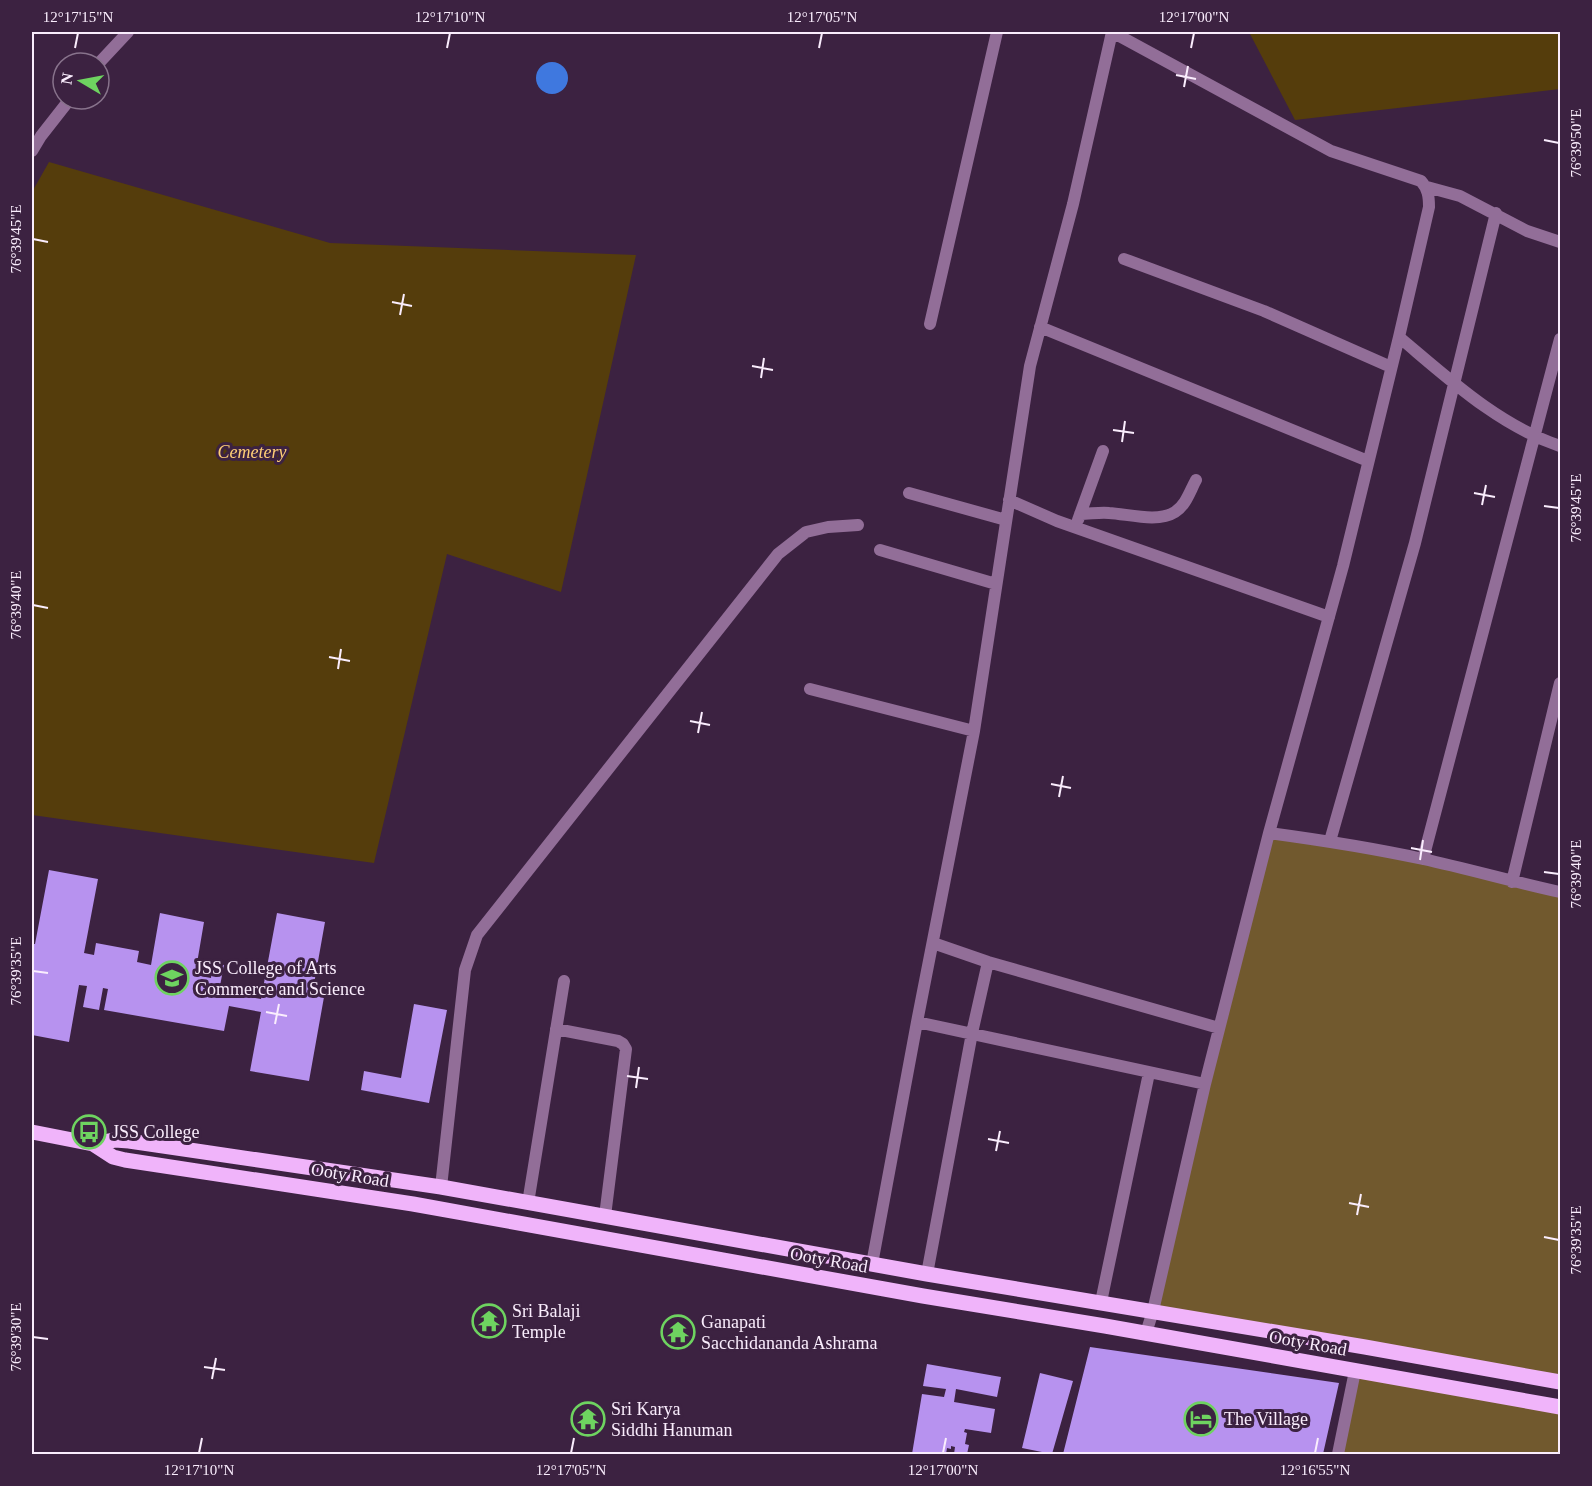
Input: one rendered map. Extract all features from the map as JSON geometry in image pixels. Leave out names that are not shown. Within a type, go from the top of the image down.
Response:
[{"type":"main road","name":"Ooty Road","points":[[32,1132],[93,1144],[115,1140],[129,1141],[441,1187],[927,1274],[1560,1382]]},
{"type":"main road","name":"Ooty Road","points":[[93,1144],[113,1157],[125,1161],[413,1204],[1560,1407]]},
{"type":"street","points":[[110,51],[128,32]]},
{"type":"street","points":[[930,324],[998,32]]},
{"type":"street","points":[[872,1264],[974,731],[1030,366],[1073,204],[1112,32],[1331,151],[1421,181],[1427,187],[1460,196],[1527,231],[1560,242]]},
{"type":"street","points":[[32,152],[61,111]]},
{"type":"street","points":[[1146,1333],[1205,1084],[1269,833],[1329,617],[1399,337],[1429,207],[1427,187]]},
{"type":"street","points":[[1330,841],[1415,543],[1496,213]]},
{"type":"street","points":[[1124,259],[1264,312],[1391,367]]},
{"type":"street","points":[[1040,327],[1368,461]]},
{"type":"street","points":[[1399,337],[1467,395],[1536,438],[1560,446]]},
{"type":"street","points":[[1423,859],[1536,438],[1560,339]]},
{"type":"street","points":[[1076,527],[1103,451]]},
{"type":"street","points":[[1080,514],[1168,516],[1184,504],[1196,480]]},
{"type":"street","points":[[909,493],[1006,520]]},
{"type":"street","points":[[1009,500],[1076,527],[1329,617]]},
{"type":"street","points":[[441,1187],[465,970],[477,935],[778,554],[806,532],[828,527],[858,525]]},
{"type":"street","points":[[880,550],[996,584]]},
{"type":"street","points":[[1512,882],[1560,683]]},
{"type":"street","points":[[810,689],[974,731]]},
{"type":"street","points":[[1269,833],[1330,841],[1423,859],[1560,892]]},
{"type":"street","points":[[933,943],[988,962],[1220,1028]]},
{"type":"street","points":[[927,1274],[972,1033],[988,962]]},
{"type":"street","points":[[528,1203],[564,981]]},
{"type":"street","points":[[917,1022],[1205,1084]]},
{"type":"street","points":[[556,1029],[618,1041],[626,1049],[605,1216]]},
{"type":"street","points":[[1101,1302],[1149,1073]]},
{"type":"street","points":[[1338,1455],[1355,1371]]},
{"type":"green space","points":[[1249,32],[1560,32],[1560,89],[1295,120]]},
{"type":"green space","name":"Cemetery","points":[[49,162],[330,243],[636,255],[561,592],[447,554],[374,863],[32,815],[32,192]]},
{"type":"shaded area","points":[[1269,833],[1560,887],[1560,1386],[1153,1311]]},
{"type":"shaded area","points":[[1355,1371],[1560,1407],[1560,1454],[1339,1454]]},
{"type":"water","points":[[552,62],[563,67],[568,78],[563,89],[552,94],[541,89],[536,78],[541,67]]},
{"type":"building","points":[[49,870],[98,879],[84,953],[94,955],[96,943],[139,951],[137,962],[151,965],[160,913],[204,922],[195,975],[211,978],[213,963],[224,965],[219,991],[261,999],[277,913],[325,922],[312,995],[324,997],[309,1081],[250,1071],[261,1012],[229,1006],[224,1031],[104,1010],[108,989],[103,988],[99,1010],[83,1007],[87,986],[79,985],[69,1042],[32,1035],[32,944],[35,944]]},
{"type":"building","points":[[414,1004],[447,1010],[429,1103],[361,1090],[364,1071],[401,1078]]},
{"type":"building","name":"The Village","points":[[1090,1347],[1339,1383],[1323,1454],[1063,1454]]},
{"type":"building","points":[[927,1364],[1001,1377],[997,1397],[956,1389],[954,1402],[995,1409],[991,1433],[965,1429],[964,1432],[967,1433],[965,1444],[969,1445],[967,1454],[954,1454],[955,1447],[951,1446],[951,1449],[947,1448],[946,1454],[912,1454],[922,1394],[944,1397],[946,1389],[923,1386]]},
{"type":"building","points":[[1040,1373],[1073,1381],[1052,1454],[1022,1448]]},
{"type":"place","name":"JSS College of Arts Commerce and Science","points":[[172,978]]},
{"type":"place","name":"JSS College","points":[[89,1132]]},
{"type":"place","name":"Sri Balaji Temple","points":[[489,1321]]},
{"type":"place","name":"Ganapati Sacchidananda Ashrama","points":[[678,1332]]},
{"type":"place","name":"Sri Karya Siddhi Hanuman","points":[[588,1419]]},
{"type":"place","name":"The Village","points":[[1201,1419]]}]
